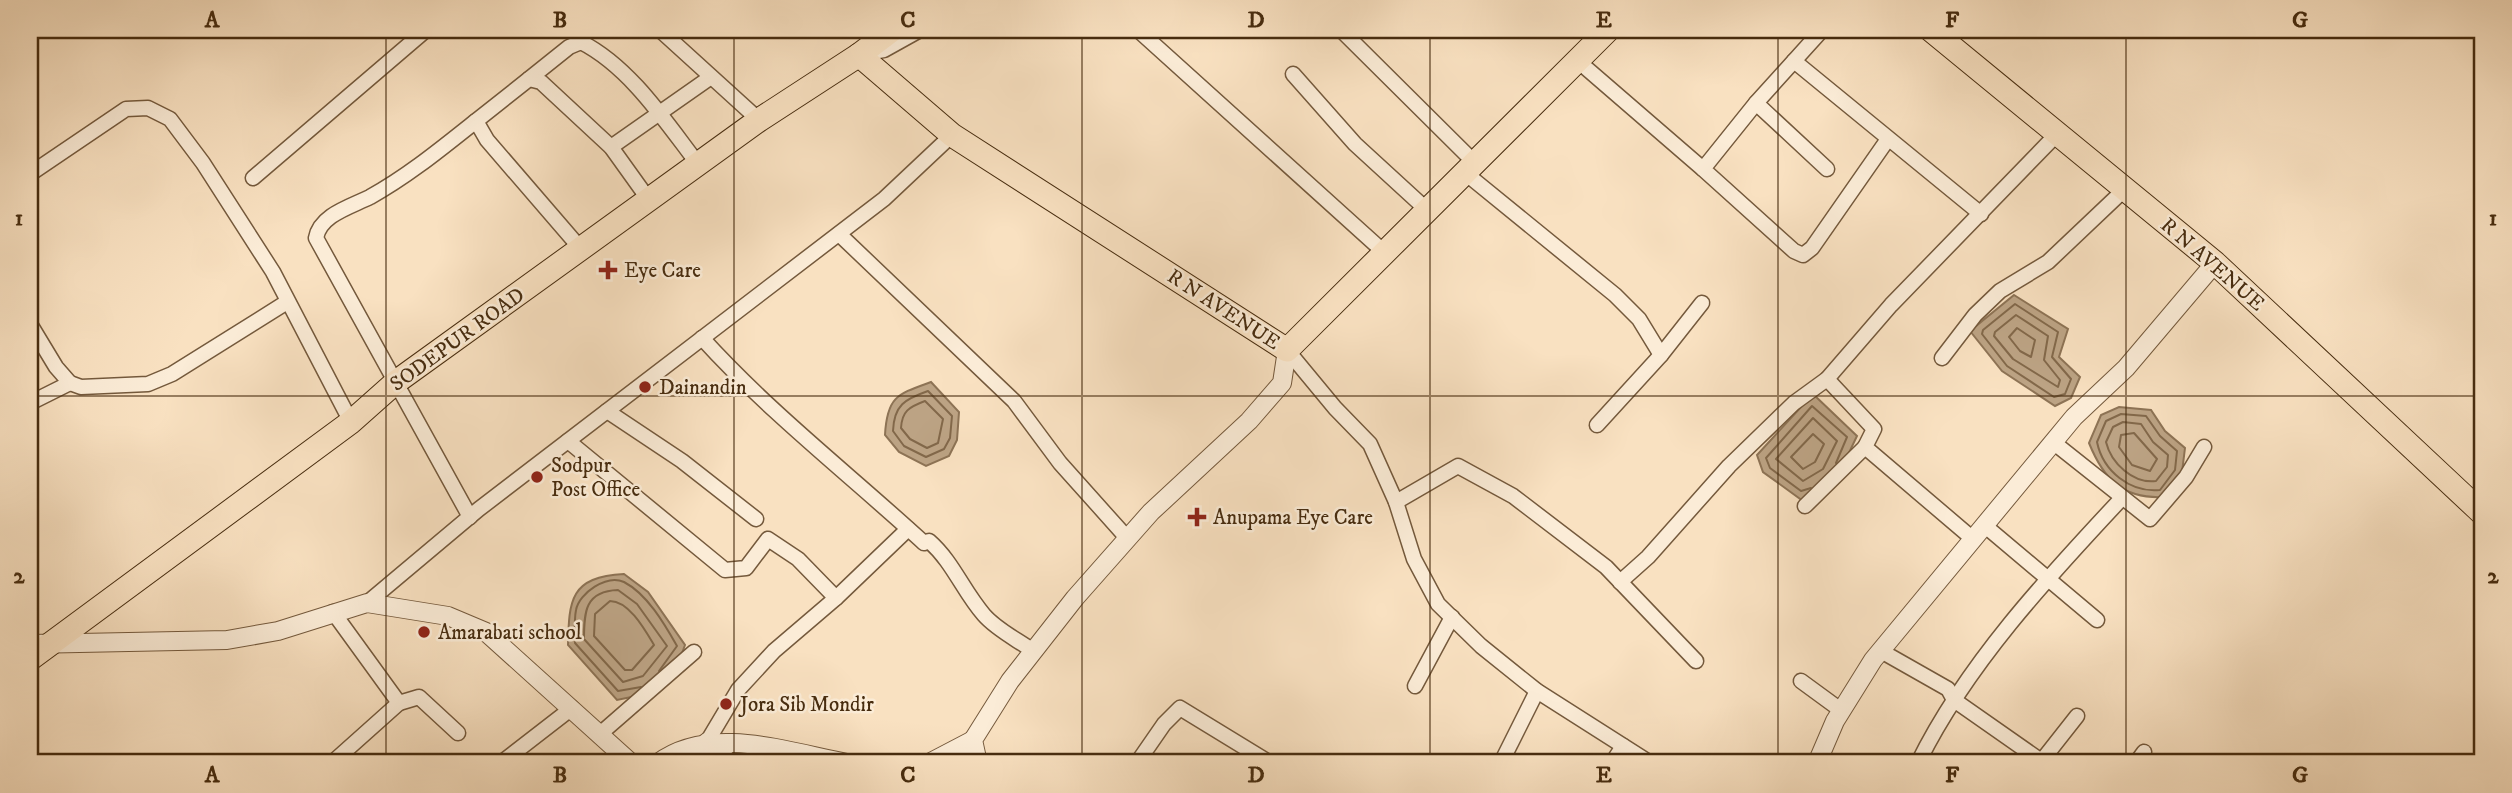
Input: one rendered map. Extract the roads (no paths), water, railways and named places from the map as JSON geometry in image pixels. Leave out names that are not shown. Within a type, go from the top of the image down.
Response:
[{"type":"main road","name":"SODEPUR ROAD","points":[[30,659],[40,644],[351,422],[396,382],[759,120],[859,55],[892,30]]},
{"type":"main road","name":"R N AVENUE","points":[[1931,30],[2215,263],[2482,513]]},
{"type":"main road","name":"R N AVENUE","points":[[859,55],[952,135],[1287,350],[1578,61],[1600,33]]},
{"type":"street","points":[[253,177],[426,30]]},
{"type":"street","points":[[660,30],[759,120]]},
{"type":"street","points":[[859,55],[872,30]]},
{"type":"street","points":[[859,55],[884,50],[920,30]]},
{"type":"street","points":[[1138,30],[1385,253]]},
{"type":"street","points":[[1340,30],[1469,167],[1639,319],[1661,355]]},
{"type":"street","points":[[1703,169],[1756,103],[1822,30]]},
{"type":"street","points":[[470,517],[316,238],[318,228],[326,220],[386,188],[569,47],[581,41],[624,75],[660,115],[698,164]]},
{"type":"street","points":[[1578,61],[1794,251],[1803,255],[1812,248],[1888,139]]},
{"type":"street","points":[[1794,61],[1981,215]]},
{"type":"street","points":[[1293,74],[1355,144],[1427,210]]},
{"type":"street","points":[[611,147],[711,77]]},
{"type":"street","points":[[529,79],[541,82],[611,147],[649,200]]},
{"type":"street","points":[[1756,103],[1827,169]]},
{"type":"street","points":[[30,174],[126,109],[148,108],[170,119],[273,272],[351,422]]},
{"type":"street","points":[[476,121],[487,140],[581,249]]},
{"type":"street","points":[[1620,582],[1648,556],[1729,466],[1794,403],[1827,379],[1891,305],[2058,133]]},
{"type":"street","points":[[367,603],[470,517],[884,199],[952,135]]},
{"type":"street","points":[[1942,358],[1975,315],[2000,291],[2048,262],[2125,189]]},
{"type":"street","points":[[839,234],[1014,401],[1060,463],[1128,539]]},
{"type":"street","points":[[1817,763],[1842,711],[1881,651],[2074,416],[2126,368],[2215,263]]},
{"type":"street","points":[[30,324],[56,367],[70,383],[81,387],[148,384],[172,374],[287,302]]},
{"type":"street","points":[[1597,425],[1661,355],[1702,303]]},
{"type":"street","points":[[702,338],[740,379],[908,529],[947,557],[959,582],[986,618],[1033,651]]},
{"type":"street","points":[[1287,350],[1335,408],[1370,444],[1396,502],[1414,559],[1438,604],[1481,646],[1537,691],[1650,763]]},
{"type":"street","points":[[978,763],[973,740],[981,722],[1033,651],[1152,512],[1249,421],[1282,383],[1287,350]]},
{"type":"street","points":[[1805,506],[1865,447],[1874,429],[1827,379]]},
{"type":"street","points":[[30,403],[70,383]]},
{"type":"street","points":[[607,411],[682,461],[756,519]]},
{"type":"street","points":[[568,441],[724,570],[746,568],[768,539],[798,559],[836,598]]},
{"type":"street","points":[[2053,442],[2150,519],[2186,477],[2204,447]]},
{"type":"street","points":[[1865,447],[1979,532],[2048,576],[2097,620]]},
{"type":"street","points":[[1396,502],[1458,466],[1513,496],[1606,567],[1696,661]]},
{"type":"street","points":[[1921,762],[1954,700],[2048,576],[2122,498]]},
{"type":"street","points":[[708,742],[738,690],[774,651],[836,598],[908,529]]},
{"type":"street","points":[[40,644],[227,640],[278,631],[367,603],[448,616],[486,632],[631,763]]},
{"type":"street","points":[[333,612],[399,704]]},
{"type":"street","points":[[1415,686],[1452,617]]},
{"type":"street","points":[[1881,651],[1948,689],[1954,700],[2041,763],[2077,716]]},
{"type":"street","points":[[600,734],[694,652]]},
{"type":"street","points":[[1801,681],[1842,711]]},
{"type":"street","points":[[1501,763],[1537,691]]},
{"type":"street","points":[[333,762],[399,704],[419,697],[458,733]]},
{"type":"street","points":[[501,763],[572,708]]},
{"type":"street","points":[[1137,763],[1180,708],[1270,763]]},
{"type":"street","points":[[929,763],[973,740]]},
{"type":"street","points":[[708,742],[730,763]]},
{"type":"street","points":[[658,763],[672,752],[708,742],[766,748],[847,763]]},
{"type":"street","points":[[1612,763],[1623,746]]},
{"type":"water","points":[[2014,295],[2068,329],[2059,357],[2080,377],[2071,398],[2055,406],[2002,371],[1970,331]]},
{"type":"water","points":[[931,382],[959,412],[957,440],[949,456],[926,466],[899,452],[885,435],[888,412],[896,398]]},
{"type":"water","points":[[1813,394],[1857,436],[1836,480],[1803,501],[1763,472],[1757,455]]},
{"type":"water","points":[[2119,407],[2151,410],[2165,431],[2185,448],[2182,472],[2164,497],[2137,495],[2126,491],[2109,477],[2095,456],[2089,443],[2101,415]]},
{"type":"water","points":[[624,574],[648,592],[685,645],[681,656],[641,695],[617,700],[568,645],[568,629],[572,604],[583,586],[606,576]]},
{"type":"place","name":"Eye Care","points":[[608,270]]},
{"type":"place","name":"Dainandin","points":[[645,387]]},
{"type":"place","name":"Sodpur Post Office","points":[[537,477]]},
{"type":"place","name":"Anupama Eye Care","points":[[1197,517]]},
{"type":"place","name":"Amarabati school","points":[[424,632]]},
{"type":"place","name":"Jora Sib Mondir","points":[[726,704]]}]
